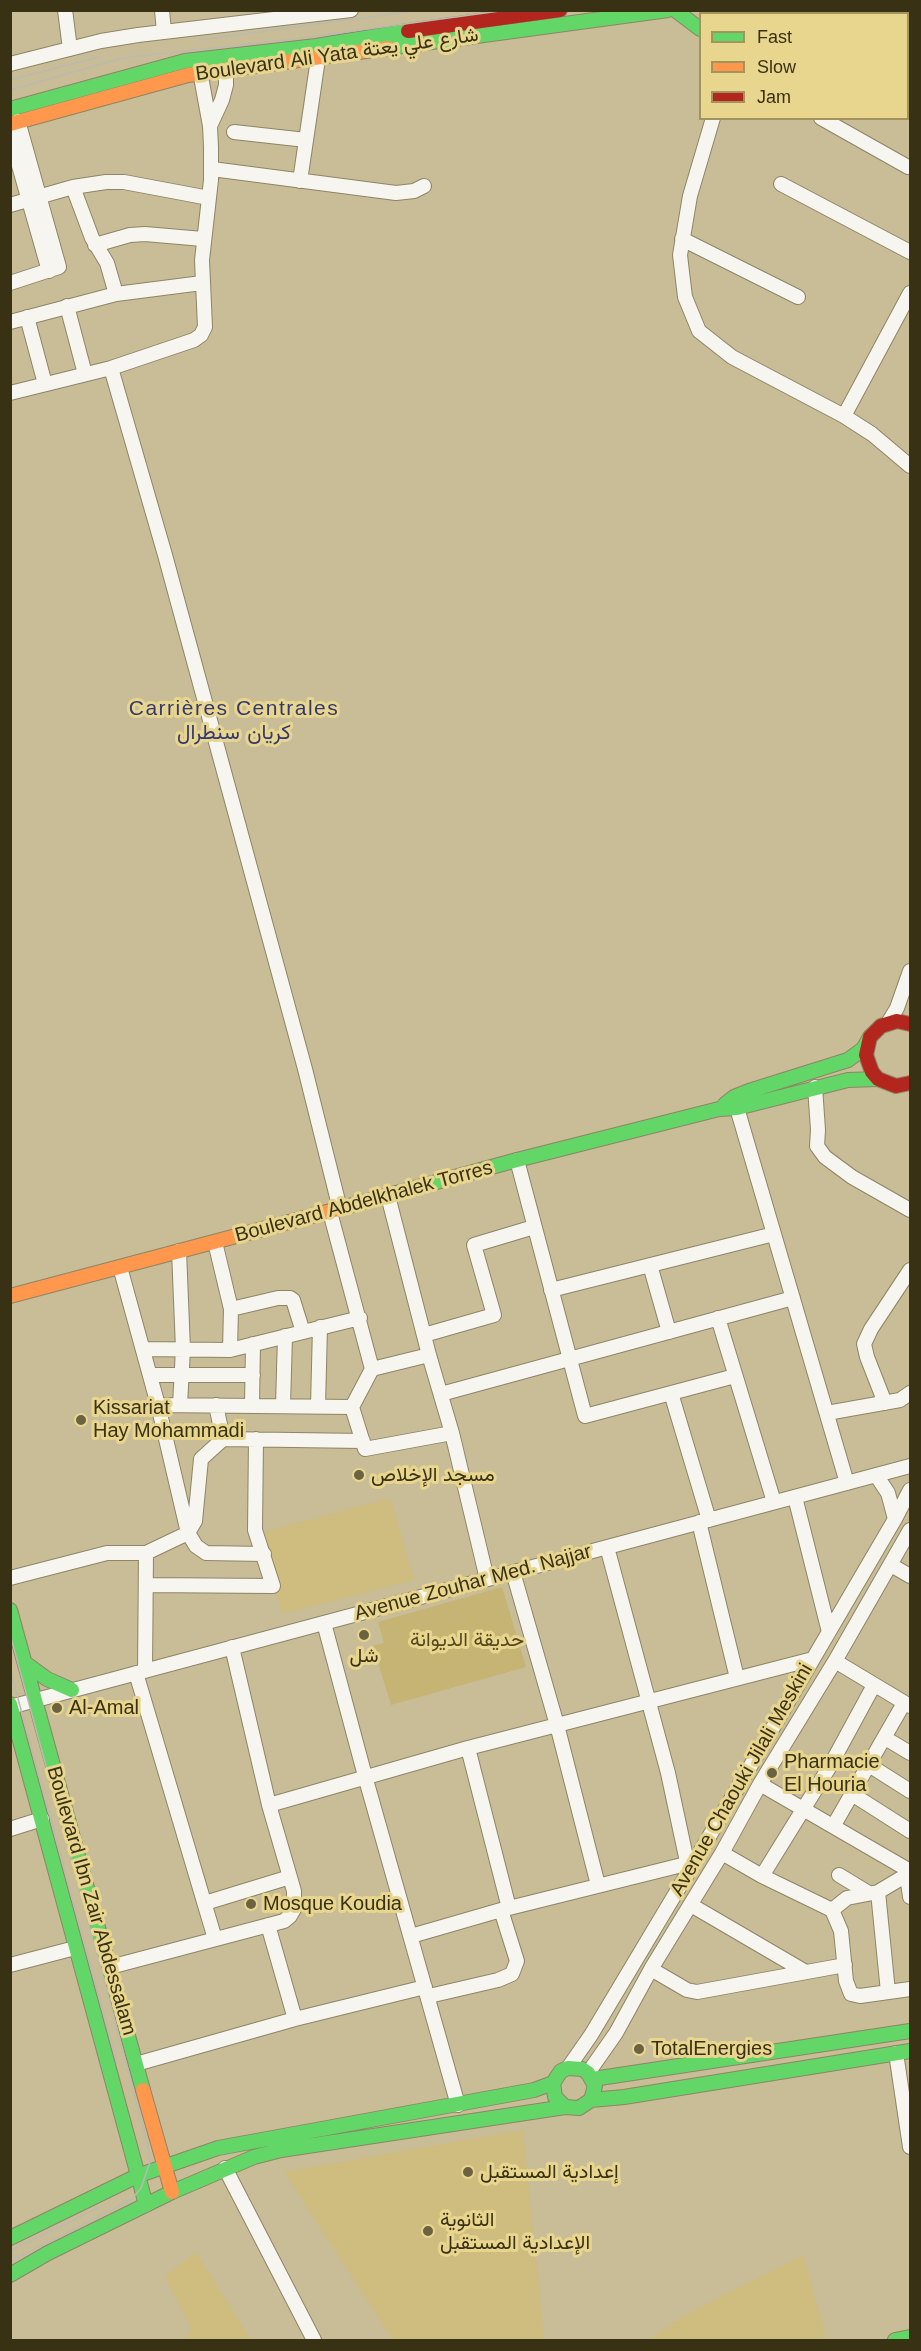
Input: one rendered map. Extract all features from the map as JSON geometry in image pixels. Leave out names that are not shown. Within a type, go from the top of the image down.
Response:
[{"type":"main road","name":"Boulevard Ali Yata شارع علي يعتة","points":[[14,122],[171,79],[225,56],[316,46],[560,10]]},
{"type":"main road","name":"Boulevard Ali Yata شارع علي يعتة","points":[[10,109],[168,66],[227,71],[416,43],[668,10]]},
{"type":"main road","points":[[675,10],[699,28]]},
{"type":"main road","points":[[888,1023],[897,1021],[910,1024]]},
{"type":"main road","name":"Boulevard Abdelkhalek Torres","points":[[719,1109],[735,1097],[749,1091],[848,1060],[864,1049],[875,1031],[888,1023]]},
{"type":"main road","points":[[870,1037],[866,1055],[872,1072],[878,1079]]},
{"type":"main road","name":"Boulevard Abdelkhalek Torres","points":[[10,1296],[517,1160],[719,1109],[737,1108],[848,1080],[878,1079],[896,1086],[910,1083]]},
{"type":"main road","name":"Boulevard Ibn Zair Abdessalam","points":[[10,1610],[172,2192]]},
{"type":"main road","points":[[25,1663],[47,1679],[72,1690]]},
{"type":"main road","name":"Boulevard Ibn Zair Abdessalam","points":[[11,1706],[146,2205]]},
{"type":"main road","points":[[590,2076],[910,2031]]},
{"type":"main road","points":[[10,2275],[48,2253],[172,2192],[225,2168],[281,2150],[565,2107],[579,2108],[591,2100],[624,2097],[910,2051]]},
{"type":"main road","points":[[11,2235],[137,2176],[218,2148],[534,2090],[553,2083],[561,2071],[568,2068],[582,2069],[590,2076],[595,2086],[591,2100]]},
{"type":"main road","points":[[553,2083],[555,2097],[565,2107]]},
{"type":"main road","points":[[895,2340],[910,2337]]},
{"type":"street","points":[[65,10],[70,49]]},
{"type":"street","points":[[162,10],[165,32]]},
{"type":"street","points":[[10,64],[125,37],[351,10]]},
{"type":"street","points":[[210,126],[226,85],[225,56]]},
{"type":"street","points":[[300,181],[318,59]]},
{"type":"street","points":[[10,393],[111,368],[188,342],[201,335],[206,327],[202,283],[203,239],[212,169],[210,126],[199,67]]},
{"type":"street","points":[[712,120],[690,196],[680,255],[685,297],[699,331],[732,357],[910,453]]},
{"type":"street","points":[[825,120],[908,167]]},
{"type":"street","points":[[10,283],[49,271],[34,198],[14,122]]},
{"type":"street","points":[[234,132],[306,140]]},
{"type":"street","points":[[10,134],[34,198]]},
{"type":"street","points":[[212,169],[396,192],[414,191],[424,186]]},
{"type":"street","points":[[10,205],[94,183],[124,183],[209,198]]},
{"type":"street","points":[[781,184],[910,252]]},
{"type":"street","points":[[73,187],[95,245],[107,263],[116,294]]},
{"type":"street","points":[[95,245],[122,237],[145,234],[203,239]]},
{"type":"street","points":[[682,239],[798,297]]},
{"type":"street","points":[[10,322],[116,294],[202,283]]},
{"type":"street","points":[[844,416],[910,293]]},
{"type":"street","points":[[67,306],[85,374]]},
{"type":"street","points":[[27,317],[45,384]]},
{"type":"street","points":[[111,368],[165,555],[305,1069],[372,1369],[352,1407],[365,1449],[452,1433]]},
{"type":"street","points":[[872,434],[910,466]]},
{"type":"street","points":[[888,1023],[897,1008],[910,971]]},
{"type":"street","points":[[815,1088],[817,1146],[825,1157],[852,1177],[910,1210]]},
{"type":"street","points":[[737,1108],[847,1483]]},
{"type":"street","points":[[517,1160],[585,1416],[735,1376]]},
{"type":"street","points":[[388,1196],[429,1355],[452,1433],[487,1579]]},
{"type":"street","points":[[424,1335],[494,1315],[474,1245],[534,1227]]},
{"type":"street","points":[[551,1290],[774,1234]]},
{"type":"street","points":[[215,1242],[231,1309],[231,1350]]},
{"type":"street","points":[[179,1251],[183,1349],[180,1405]]},
{"type":"street","points":[[650,1265],[669,1332]]},
{"type":"street","points":[[120,1267],[158,1405],[188,1533],[195,1546],[206,1553],[264,1554]]},
{"type":"street","points":[[885,1403],[864,1344],[871,1329],[910,1270]]},
{"type":"street","points":[[231,1309],[278,1298],[290,1298],[294,1300],[303,1332]]},
{"type":"street","points":[[441,1394],[793,1298]]},
{"type":"street","points":[[143,1349],[231,1350],[360,1318]]},
{"type":"street","points":[[718,1318],[774,1502]]},
{"type":"street","points":[[318,1406],[320,1328]]},
{"type":"street","points":[[283,1405],[285,1336]]},
{"type":"street","points":[[252,1405],[253,1344]]},
{"type":"street","points":[[372,1369],[429,1355]]},
{"type":"street","points":[[150,1375],[253,1375]]},
{"type":"street","points":[[672,1393],[704,1521],[737,1678]]},
{"type":"street","points":[[827,1413],[900,1400],[910,1393]]},
{"type":"street","points":[[158,1405],[352,1407]]},
{"type":"street","points":[[216,1405],[223,1439]]},
{"type":"street","points":[[10,1578],[107,1553],[146,1553],[188,1533],[195,1521],[201,1460],[223,1439],[363,1441]]},
{"type":"street","points":[[146,1585],[273,1586],[255,1530],[256,1439]]},
{"type":"street","name":"Avenue Zouhar Med. Najjar","points":[[11,1706],[910,1466]]},
{"type":"street","points":[[876,1475],[888,1493],[895,1520]]},
{"type":"street","name":"Avenue Chaouki Jilali Meskini","points":[[568,2068],[591,2035],[688,1867],[895,1520],[910,1490]]},
{"type":"street","points":[[795,1497],[829,1632]]},
{"type":"street","name":"Avenue Chaouki Jilali Meskini","points":[[590,2076],[910,1530]]},
{"type":"street","points":[[411,1936],[598,1885],[688,1867],[668,1773],[607,1547]]},
{"type":"street","points":[[146,1553],[141,1672],[215,1939]]},
{"type":"street","points":[[891,1565],[910,1576]]},
{"type":"street","points":[[513,1572],[557,1725],[598,1885]]},
{"type":"street","points":[[324,1623],[458,2105]]},
{"type":"street","points":[[110,1967],[284,1921],[294,1909],[294,1891],[269,1805],[232,1647]]},
{"type":"street","points":[[269,1805],[468,1748],[813,1659]]},
{"type":"street","points":[[834,1825],[885,1737],[907,1705],[835,1661]]},
{"type":"street","points":[[762,1876],[840,1749],[874,1684]]},
{"type":"street","points":[[885,1737],[910,1753]]},
{"type":"street","points":[[136,2064],[295,2019],[498,1980],[512,1974],[517,1961],[468,1748]]},
{"type":"street","points":[[869,1765],[910,1791]]},
{"type":"street","points":[[760,1784],[834,1825],[909,1873]]},
{"type":"street","points":[[852,1794],[910,1831]]},
{"type":"street","points":[[10,1828],[42,1819]]},
{"type":"street","points":[[722,1853],[762,1876],[832,1910],[841,1931],[846,1981],[851,1994],[860,1996],[910,1989]]},
{"type":"street","points":[[832,1910],[847,1898],[872,1892],[909,1873]]},
{"type":"street","points":[[909,1873],[910,1897]]},
{"type":"street","points":[[839,1875],[872,1892]]},
{"type":"street","points":[[205,1903],[290,1877]]},
{"type":"street","points":[[872,1892],[888,1992]]},
{"type":"street","points":[[691,1905],[804,1971]]},
{"type":"street","points":[[268,1925],[295,2019]]},
{"type":"street","points":[[10,1965],[75,1948]]},
{"type":"street","points":[[651,1969],[687,1990],[697,1992],[845,1965]]},
{"type":"street","points":[[896,2053],[910,2147]]},
{"type":"street","points":[[225,2168],[314,2340]]},
{"type":"shaded area","points":[[390,1498],[414,1580],[282,1614],[260,1533]]},
{"type":"shaded area","name":"الثانوية الإعدادية المستقبل","points":[[523,2130],[544,2340],[393,2340],[284,2172]]},
{"type":"shaded area","points":[[196,2252],[251,2340],[186,2340],[191,2328],[165,2276]]},
{"type":"shaded area","points":[[803,2255],[826,2337],[815,2340],[649,2340],[685,2315]]},
{"type":"green space","name":"حديقة الديوانة","points":[[502,1587],[526,1667],[391,1705],[373,1646],[384,1643],[378,1622]]},
{"type":"tram line","points":[[199,40],[422,10]]},
{"type":"tram line","points":[[10,90],[122,58],[287,40],[507,10]]},
{"type":"tram line","points":[[10,80],[99,57]]},
{"type":"tram line","points":[[10,1634],[148,2145],[150,2162],[141,2188],[132,2199],[10,2262]]},
{"type":"tram line","points":[[10,1669],[117,2063]]},
{"type":"tram line","points":[[10,2251],[100,2207]]},
{"type":"traffic: fast","points":[[388,48],[668,10]]},
{"type":"traffic: fast","points":[[675,10],[699,28]]},
{"type":"traffic: fast","points":[[10,109],[185,61],[316,46],[408,31]]},
{"type":"traffic: fast","points":[[725,1104],[734,1097],[749,1091],[848,1060],[863,1049],[870,1037]]},
{"type":"traffic: fast","points":[[338,1209],[517,1160],[719,1109],[737,1108],[848,1080],[878,1079]]},
{"type":"traffic: fast","points":[[10,1610],[143,2090]]},
{"type":"traffic: fast","points":[[25,1663],[47,1679],[72,1690]]},
{"type":"traffic: fast","points":[[10,1704],[146,2205]]},
{"type":"traffic: fast","points":[[593,2079],[910,2031]]},
{"type":"traffic: fast","points":[[591,2100],[624,2097],[910,2051]]},
{"type":"traffic: fast","points":[[10,2275],[48,2253],[172,2192],[254,2157],[281,2150],[565,2107],[579,2108],[591,2100],[595,2086],[588,2073],[582,2069],[568,2068],[561,2071],[553,2083],[555,2097],[565,2107]]},
{"type":"traffic: fast","points":[[10,2238],[137,2176],[218,2148],[534,2090],[553,2083]]},
{"type":"traffic: fast","points":[[895,2340],[910,2337]]},
{"type":"traffic: slow","points":[[10,124],[188,75],[388,48]]},
{"type":"traffic: slow","points":[[10,1296],[338,1209]]},
{"type":"traffic: slow","points":[[143,2090],[172,2192]]},
{"type":"traffic: jam","points":[[408,31],[560,10]]},
{"type":"traffic: jam","points":[[910,1024],[897,1021],[881,1026],[870,1037],[866,1055],[872,1072],[878,1079],[896,1086],[910,1083]]},
{"type":"place","name":"Kissariat Hay Mohammadi","points":[[81,1420]]},
{"type":"place","name":"مسجد الإخلاص","points":[[359,1475]]},
{"type":"place","name":"شل","points":[[364,1635]]},
{"type":"place","name":"Al-Amal","points":[[57,1708]]},
{"type":"place","name":"Pharmacie El Houria","points":[[772,1773]]},
{"type":"place","name":"Mosque Koudia","points":[[251,1904]]},
{"type":"place","name":"TotalEnergies","points":[[639,2049]]},
{"type":"place","name":"إعدادية المستقبل","points":[[468,2172]]},
{"type":"place","name":"الثانوية الإعدادية المستقبل","points":[[428,2231]]},
{"type":"district","name":"Carrières Centrales كريان سنطرال","points":[[234,721]]}]
